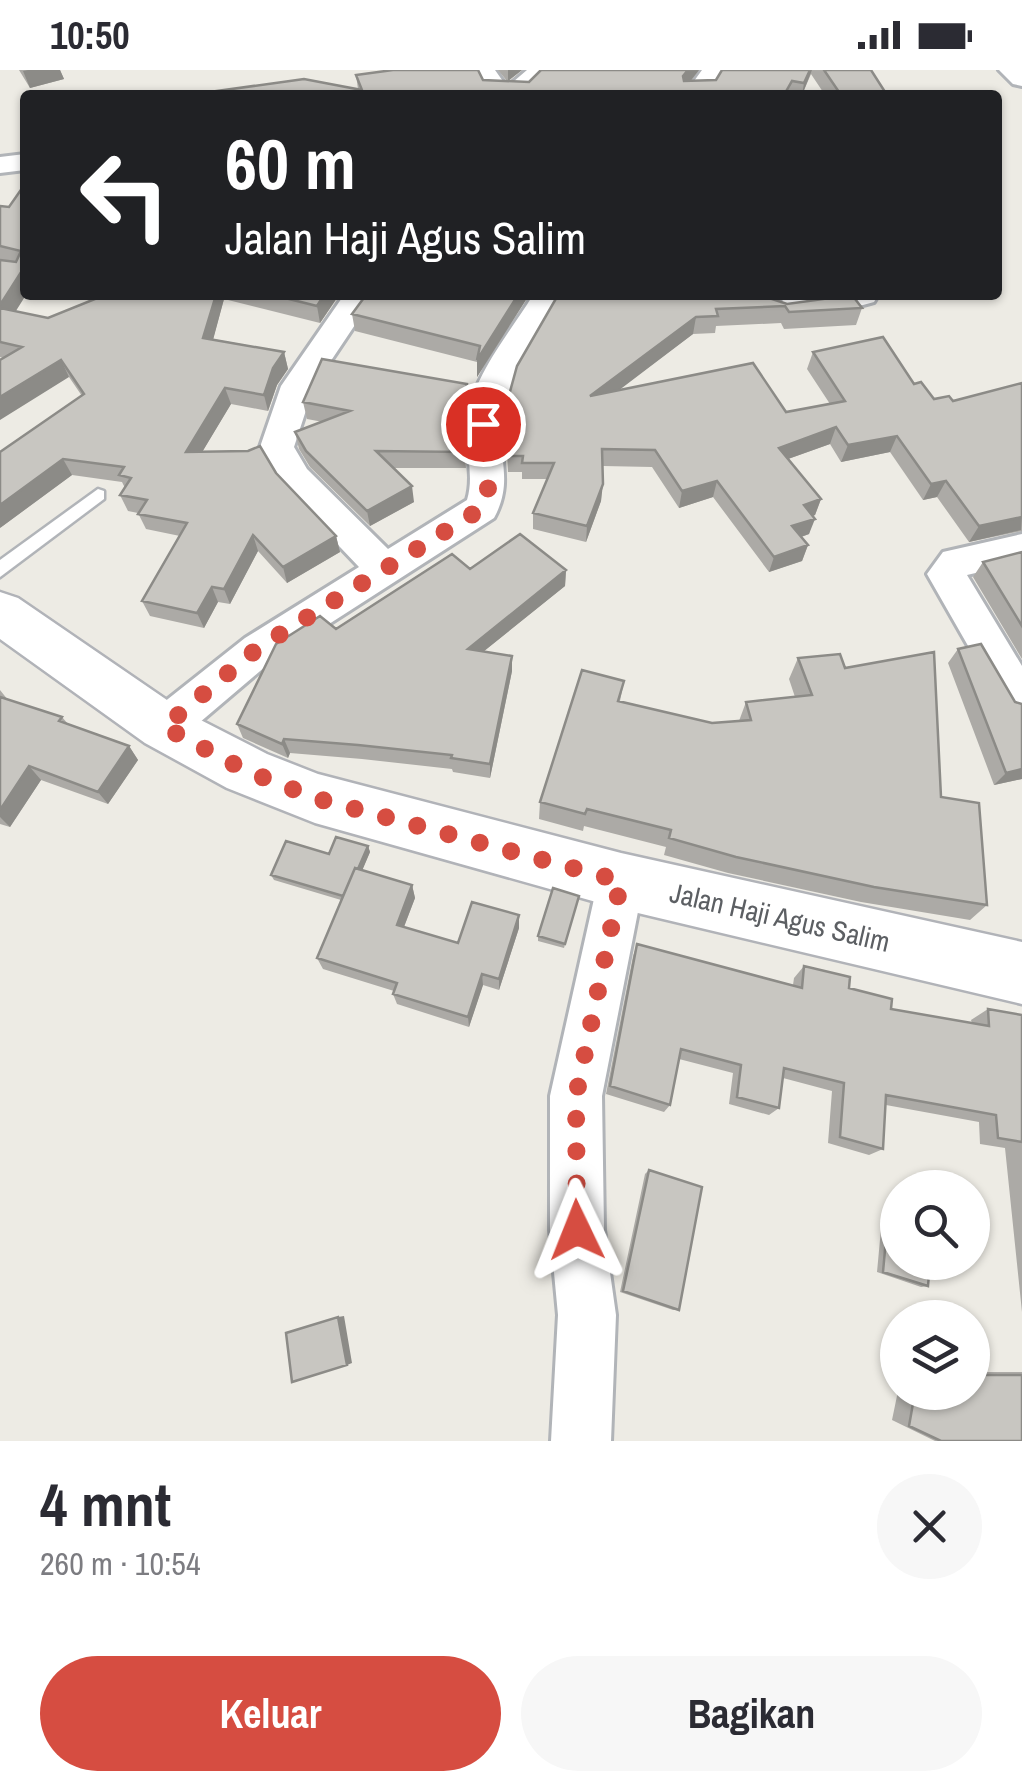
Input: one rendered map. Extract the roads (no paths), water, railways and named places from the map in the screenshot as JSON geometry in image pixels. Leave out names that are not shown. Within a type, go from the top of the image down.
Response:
[{"type":"main road","name":"Jalan Haji Agus Salim","points":[[0,612],[164,727],[247,771],[315,798],[621,881],[1022,972]]},
{"type":"street","points":[[519,90],[541,70]]},
{"type":"street","points":[[701,90],[716,70]]},
{"type":"street","points":[[1011,70],[1022,80]]},
{"type":"street","points":[[357,300],[304,379],[286,414],[277,447],[295,478],[383,568]]},
{"type":"street","points":[[164,727],[258,648],[481,509],[489,496],[490,484],[482,444],[488,404],[545,300]]},
{"type":"street","points":[[782,307],[829,300]]},
{"type":"street","points":[[1022,548],[956,562],[946,574],[1022,702]]},
{"type":"street","points":[[582,1441],[586,1315],[577,1230],[576,1096],[621,881]]},
{"type":"lane","points":[[0,570],[98,495]]}]
